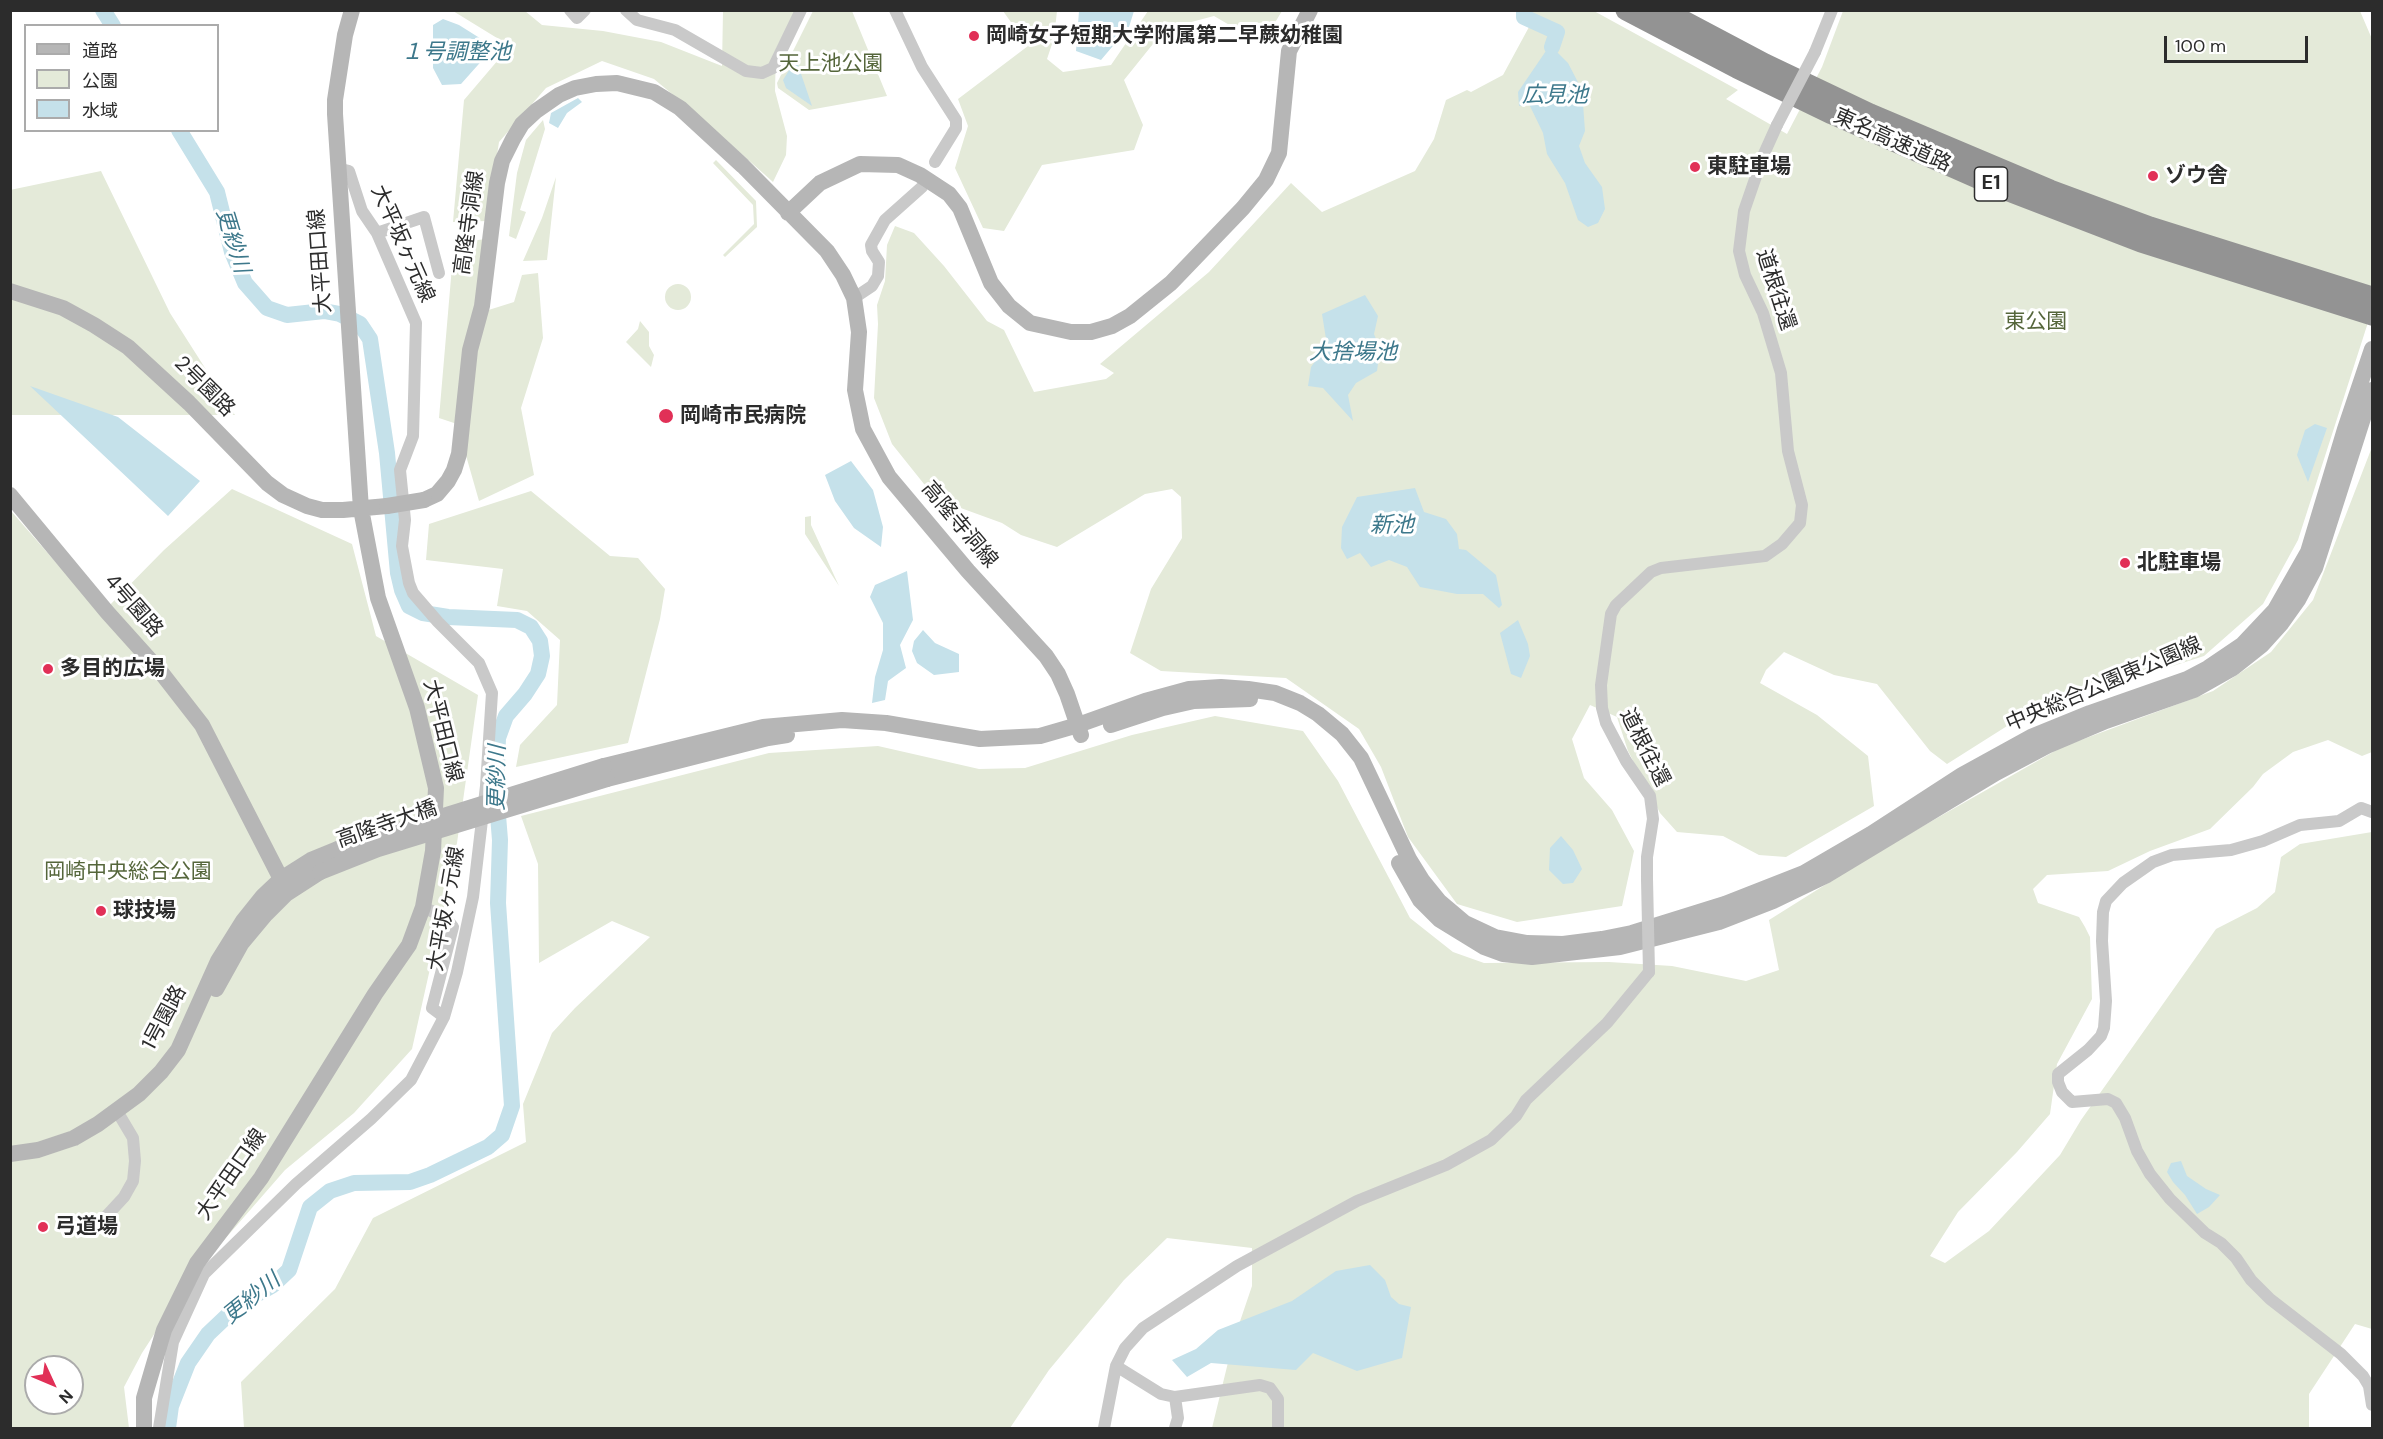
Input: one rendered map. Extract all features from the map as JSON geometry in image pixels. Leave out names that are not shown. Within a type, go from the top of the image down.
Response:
[{"type":"highway","name":"東名高速道路","points":[[1626,10],[1832,114],[1993,185],[2141,242],[2373,315]]},
{"type":"highway","name":"東名高速道路","points":[[1663,10],[1765,64],[1870,114],[2050,190],[2150,227],[2373,297]]},
{"type":"street","name":"大平田口線","points":[[144,1428],[144,1398],[197,1263],[261,1178],[375,994],[410,945],[423,907],[433,851],[436,788],[417,708],[378,598],[361,509],[337,168],[335,100],[345,35],[352,10]]},
{"type":"street","points":[[570,10],[578,18],[585,10]]},
{"type":"street","points":[[626,10],[637,20],[675,30],[746,71],[762,73],[773,68],[801,10]]},
{"type":"street","points":[[895,10],[922,67],[956,120],[956,128],[935,162]]},
{"type":"street","points":[[788,213],[820,183],[860,164],[898,165],[920,175],[949,194],[960,208],[991,283],[1009,306],[1030,323],[1071,332],[1091,332],[1112,326],[1130,316],[1171,283],[1243,208],[1266,180],[1279,153],[1289,51],[1310,10]]},
{"type":"street","name":"道根往還","points":[[1116,1366],[1125,1348],[1143,1328],[1237,1266],[1357,1201],[1446,1165],[1491,1140],[1516,1116],[1526,1100],[1607,1023],[1649,972],[1647,857],[1653,819],[1650,796],[1626,761],[1606,723],[1602,708],[1602,675],[1611,614],[1616,604],[1651,572],[1661,568],[1765,556],[1782,544],[1800,523],[1802,506],[1788,451],[1781,373],[1763,313],[1745,275],[1739,251],[1744,211],[1763,156],[1815,52],[1832,10]]},
{"type":"street","name":"高隆寺洞線","points":[[424,500],[437,494],[454,470],[459,454],[470,350],[482,306],[497,183],[502,161],[522,124],[559,95],[575,88],[617,83],[654,92],[680,108],[743,166],[827,251],[843,274],[854,298],[859,332],[855,390],[863,429],[889,477],[968,571],[1046,656],[1067,694],[1080,730]]},
{"type":"street","name":"大平坂ヶ元線","points":[[159,1428],[169,1336],[204,1274],[296,1184],[411,1080],[444,1017],[457,972],[473,897],[486,786],[492,693],[479,663],[438,622],[413,593],[409,583],[402,546],[405,520],[400,470],[413,436],[417,324],[377,232],[362,211],[349,171],[337,168]]},
{"type":"street","points":[[854,298],[872,286],[878,276],[879,262],[871,245],[885,220],[922,187]]},
{"type":"street","points":[[377,232],[424,217],[439,273]]},
{"type":"street","name":"2号園路","points":[[10,291],[63,308],[128,347],[189,403],[267,483],[283,495],[322,510],[361,509],[424,500]]},
{"type":"street","name":"中央総合公園東公園線","points":[[1080,730],[1145,701],[1189,690],[1221,687],[1248,689],[1283,697],[1318,714],[1348,742],[1361,758],[1409,859],[1422,880],[1438,901],[1465,923],[1495,937],[1527,943],[1563,944],[1632,933],[1725,904],[1804,873],[1871,834],[1962,775],[2031,737],[2090,712],[2187,679],[2242,645],[2275,610],[2308,552],[2365,391],[2373,349]]},
{"type":"street","points":[[606,772],[763,727],[842,720],[886,723],[980,739],[1040,736],[1080,730],[1194,702],[1257,699],[1283,706],[1311,720],[1329,735],[1348,757],[1363,783],[1404,872],[1420,900],[1440,920],[1484,947],[1503,954],[1532,957],[1620,947],[1719,922],[1773,901],[1827,875],[1996,773],[2047,746],[2106,721],[2194,690],[2233,668],[2262,645],[2281,624],[2298,600],[2314,568],[2354,425]]},
{"type":"street","name":"4号園路","points":[[10,495],[160,671],[202,725],[281,879]]},
{"type":"street","name":"高隆寺大橋","points":[[316,866],[338,849],[606,772]]},
{"type":"street","name":"高隆寺大橋","points":[[316,866],[378,849],[606,772]]},
{"type":"street","points":[[2373,812],[2361,808],[2339,820],[2300,825],[2263,841],[2231,850],[2172,855],[2153,862],[2123,883],[2106,902],[2103,912],[2102,941],[2106,1001],[2104,1028],[2101,1036],[2088,1050],[2058,1074],[2058,1082],[2062,1092],[2072,1102],[2108,1099],[2116,1103],[2125,1118],[2137,1151],[2170,1199],[2205,1233],[2221,1243],[2236,1258],[2251,1280],[2270,1299],[2341,1354],[2363,1376],[2369,1386],[2373,1405]]},
{"type":"street","points":[[190,1026],[211,998],[241,944],[266,914],[316,866]]},
{"type":"street","name":"1号園路","points":[[10,1154],[38,1150],[74,1138],[117,1111],[161,1072],[178,1050],[218,961],[243,921],[263,896],[281,879],[316,866]]},
{"type":"street","points":[[423,907],[446,918],[453,927],[432,1008],[444,1017]]},
{"type":"street","points":[[99,1224],[124,1197],[133,1181],[135,1161],[133,1138],[117,1111]]},
{"type":"street","points":[[1104,1428],[1116,1366],[1161,1394],[1175,1397],[1260,1384],[1270,1388],[1278,1399],[1278,1428]]},
{"type":"street","points":[[1175,1397],[1178,1418],[1175,1428]]},
{"type":"green space","points":[[453,11],[525,11],[542,25],[603,31],[661,42],[722,66],[723,11],[795,11],[776,49],[775,91],[787,136],[786,155],[773,182],[654,79],[602,61],[546,88],[499,142],[487,221],[453,222],[464,100],[510,46]]},
{"type":"green space","name":"天上池公園","points":[[813,11],[852,11],[887,96],[809,110],[778,88],[777,83]]},
{"type":"green space","points":[[1003,11],[1057,11],[1054,38],[1047,59],[1063,72],[1111,65],[1148,11],[1282,11],[1262,44],[1214,16],[1165,29],[1124,80],[1143,125],[1134,150],[1042,165],[1004,231],[983,228],[955,168],[968,126],[958,99],[1028,46]]},
{"type":"green space","name":"東公園","points":[[1527,11],[1594,11],[1738,90],[1726,99],[1787,134],[1822,67],[1843,11],[2360,11],[2372,39],[2372,310],[2298,540],[2263,604],[2204,656],[2145,675],[2138,671],[2015,721],[1947,764],[1930,751],[1877,684],[1834,675],[1784,652],[1766,670],[1760,683],[1817,715],[1868,756],[1874,806],[1786,857],[1759,855],[1723,836],[1677,832],[1660,813],[1628,751],[1617,717],[1590,705],[1572,739],[1584,778],[1612,810],[1634,851],[1622,906],[1517,922],[1457,904],[1408,837],[1381,767],[1359,729],[1286,678],[1161,671],[1130,653],[1151,589],[1182,538],[1181,497],[1172,489],[1145,494],[1057,547],[1021,535],[1002,523],[936,499],[892,444],[874,398],[877,305],[885,281],[887,245],[895,226],[914,233],[944,266],[987,321],[1004,330],[1034,392],[1106,379],[1114,373],[1100,364],[1209,272],[1291,183],[1322,212],[1415,171],[1434,139],[1446,100],[1467,90],[1471,92],[1503,75],[1529,27]]},
{"type":"green space","points":[[543,120],[545,129],[520,210],[526,212],[516,239],[509,236],[517,173],[526,140]]},
{"type":"green space","points":[[716,160],[756,201],[757,227],[725,257],[723,255],[754,224],[753,205],[713,163]]},
{"type":"green space","points":[[101,171],[170,313],[235,415],[11,415],[10,190]]},
{"type":"green space","points":[[556,177],[547,260],[523,261],[542,218]]},
{"type":"green space","points":[[486,239],[479,313],[514,302],[522,275],[538,273],[543,338],[521,408],[534,475],[479,501],[457,424],[439,418],[454,243]]},
{"type":"green space","points":[[678,284],[687,288],[691,297],[687,306],[678,310],[669,306],[665,297],[669,288]]},
{"type":"green space","points":[[640,321],[649,332],[649,346],[654,355],[651,367],[626,342],[638,329]]},
{"type":"green space","points":[[2372,447],[2372,752],[2362,756],[2328,740],[2293,752],[2263,774],[2253,787],[2210,829],[2150,851],[2108,871],[2047,875],[2033,889],[2038,903],[2079,917],[2085,927],[2090,937],[2092,999],[2057,1064],[2050,1114],[2017,1152],[1958,1212],[1930,1256],[1945,1263],[1989,1231],[2060,1155],[2081,1120],[2216,929],[2257,908],[2275,892],[2281,857],[2300,844],[2372,832],[2372,1329],[2355,1324],[2309,1394],[2309,1428],[1212,1428],[1233,1342],[1252,1286],[1252,1248],[1167,1238],[1124,1280],[1049,1370],[1010,1428],[244,1428],[241,1382],[335,1289],[373,1218],[526,1142],[523,1104],[552,1033],[650,937],[612,921],[539,963],[538,864],[521,816],[769,753],[878,746],[979,769],[1025,768],[1132,735],[1215,716],[1303,731],[1338,781],[1410,918],[1453,952],[1484,963],[1609,962],[1672,966],[1746,981],[1779,970],[1769,920],[1879,851],[2062,747],[2213,691],[2271,652],[2313,600]]},
{"type":"green space","name":"岡崎中央総合公園","points":[[232,489],[352,544],[376,636],[478,695],[455,857],[412,1049],[354,1113],[285,1170],[190,1279],[142,1353],[124,1387],[129,1428],[11,1428],[11,511],[101,614],[164,550]]},
{"type":"green space","points":[[531,491],[610,556],[638,558],[665,589],[660,619],[628,743],[516,767],[520,745],[557,705],[560,640],[527,611],[497,606],[503,569],[426,560],[429,524]]},
{"type":"green space","points":[[811,516],[811,525],[839,586],[805,534],[805,517]]},
{"type":"water","points":[[1079,10],[1134,11],[1129,27],[1101,60],[1076,51]]},
{"type":"water","name":"１号調整池","points":[[443,19],[459,25],[494,47],[461,84],[442,85],[433,68],[433,25]]},
{"type":"water","name":"広見池","points":[[1550,45],[1568,63],[1582,90],[1585,131],[1579,146],[1585,163],[1602,187],[1605,209],[1598,223],[1588,227],[1578,220],[1565,183],[1547,154],[1543,133],[1529,104],[1519,106],[1518,92]]},
{"type":"water","points":[[796,59],[812,106],[786,88],[783,80]]},
{"type":"water","points":[[578,98],[582,102],[567,113],[558,128],[549,123],[551,113]]},
{"type":"water","name":"大捨場池","points":[[1365,295],[1378,316],[1374,334],[1380,349],[1377,371],[1356,383],[1348,395],[1353,421],[1323,388],[1308,386],[1311,367],[1327,345],[1322,314]]},
{"type":"water","points":[[30,386],[118,417],[200,481],[168,516]]},
{"type":"water","points":[[2315,424],[2327,428],[2308,482],[2297,455],[2305,430]]},
{"type":"water","points":[[851,461],[873,490],[883,527],[881,547],[854,528],[835,501],[825,475]]},
{"type":"water","name":"新池","points":[[1415,488],[1424,512],[1446,519],[1457,534],[1459,549],[1466,550],[1496,575],[1502,605],[1499,608],[1483,594],[1457,594],[1420,587],[1407,567],[1389,560],[1371,567],[1360,553],[1347,559],[1341,548],[1342,527],[1357,497]]},
{"type":"water","points":[[907,571],[913,620],[900,645],[906,668],[888,681],[885,700],[872,703],[875,677],[883,650],[883,623],[870,597],[875,585]]},
{"type":"water","points":[[1518,620],[1528,644],[1530,656],[1521,678],[1511,674],[1500,633]]},
{"type":"water","points":[[923,630],[935,643],[959,654],[959,672],[934,675],[917,663],[912,651],[914,641]]},
{"type":"water","points":[[1561,836],[1573,850],[1582,869],[1573,883],[1563,884],[1549,870],[1550,848]]},
{"type":"water","points":[[2181,1161],[2187,1176],[2220,1195],[2209,1207],[2197,1214],[2167,1172],[2171,1163]]},
{"type":"water","points":[[1370,1265],[1385,1280],[1391,1297],[1399,1304],[1411,1307],[1402,1358],[1357,1371],[1313,1353],[1296,1370],[1211,1363],[1187,1377],[1172,1360],[1196,1349],[1218,1330],[1292,1301],[1336,1271]]},
{"type":"waterway","name":"更紗川","points":[[103,10],[112,24]]},
{"type":"waterway","points":[[1524,10],[1524,17],[1557,32],[1552,47]]},
{"type":"waterway","name":"更紗川","points":[[168,1428],[171,1406],[188,1363],[208,1334],[227,1316],[245,1301],[273,1285],[289,1270],[310,1207],[330,1191],[354,1183],[410,1182],[430,1175],[488,1147],[502,1135],[512,1106],[498,903],[500,840],[496,791],[498,738],[506,716],[538,674],[542,656],[540,641],[531,627],[517,620],[448,617],[423,613],[409,606],[398,573],[387,453],[370,339],[360,324],[340,314],[324,311],[287,315],[267,308],[245,283],[232,252],[217,192],[180,132]]},
{"type":"place","name":"岡崎女子短期大学附属第二早蕨幼稚園","points":[[974,36]]},
{"type":"place","name":"東駐車場","points":[[1695,167]]},
{"type":"place","name":"ゾウ舎","points":[[2153,176]]},
{"type":"place","name":"岡崎市民病院","points":[[666,416]]},
{"type":"place","name":"北駐車場","points":[[2125,563]]},
{"type":"place","name":"多目的広場","points":[[48,669]]},
{"type":"place","name":"球技場","points":[[101,911]]},
{"type":"place","name":"弓道場","points":[[43,1227]]}]
